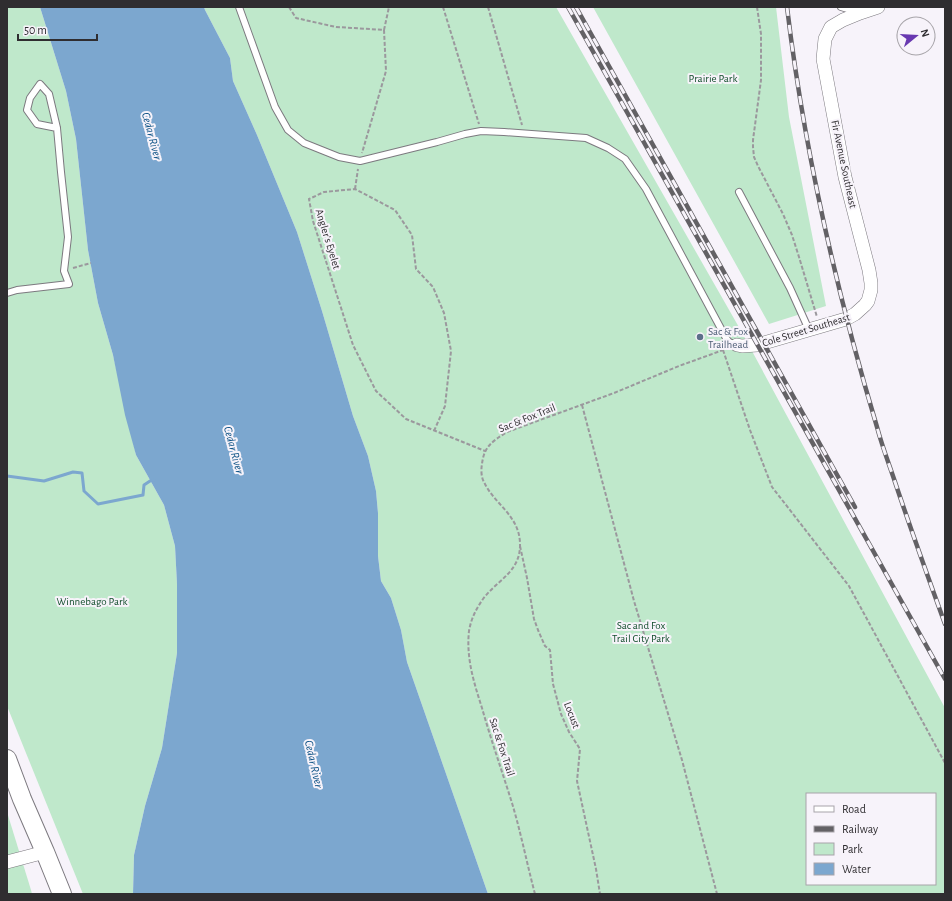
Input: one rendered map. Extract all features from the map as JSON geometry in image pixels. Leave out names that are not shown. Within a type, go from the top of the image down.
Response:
[{"type":"street","points":[[860,13],[878,7]]},
{"type":"street","name":"Fir Avenue Southeast","points":[[860,13],[831,27],[825,39],[823,60],[845,177],[869,270],[871,290],[868,301]]},
{"type":"street","name":"Cole Street Southeast","points":[[737,345],[758,345],[846,319],[856,314],[868,301]]},
{"type":"street","points":[[7,759],[22,799],[62,894]]},
{"type":"street","points":[[7,862],[45,852]]},
{"type":"lane","points":[[239,7],[275,107],[288,130],[304,143],[339,156],[360,160],[481,131],[586,138],[608,148],[625,159],[646,189],[726,338],[729,342],[737,345]]},
{"type":"lane","points":[[843,7],[860,13]]},
{"type":"lane","points":[[7,293],[17,290],[69,284],[64,271],[68,237],[58,128],[49,94],[40,84],[30,98],[27,110],[37,124],[58,128]]},
{"type":"lane","points":[[739,192],[790,288],[815,328]]},
{"type":"path","points":[[289,7],[296,18],[336,27],[384,30]]},
{"type":"path","points":[[389,7],[384,30],[386,72],[360,160],[355,189],[395,210],[412,235],[416,268],[433,287],[444,313],[451,351],[445,406],[434,431]]},
{"type":"path","points":[[443,7],[481,131]]},
{"type":"path","points":[[488,7],[524,134]]},
{"type":"path","points":[[757,7],[761,34],[761,80],[753,140],[754,157],[792,235],[799,257],[815,328]]},
{"type":"path","name":"Angler's Eyelet","points":[[355,189],[324,192],[309,199],[313,221],[353,345],[376,391],[406,419],[485,452]]},
{"type":"path","points":[[64,271],[91,262]]},
{"type":"path","name":"Sac & Fox Trail","points":[[535,894],[512,804],[490,736],[469,663],[468,640],[472,618],[484,598],[510,572],[519,555],[520,543],[519,534],[514,522],[483,481],[482,469],[485,452],[492,441],[507,432],[582,405],[678,366],[737,345]]},
{"type":"path","points":[[723,350],[750,430],[772,487],[849,586],[945,763]]},
{"type":"path","points":[[582,405],[634,601],[682,760],[717,894]]},
{"type":"path","name":"Locust","points":[[520,543],[534,619],[545,646],[550,650],[553,684],[561,714],[569,732],[580,749],[577,781],[600,894]]},
{"type":"green space","name":"Winnebago Park","points":[[7,7],[40,7],[66,91],[76,139],[88,250],[98,303],[113,355],[136,455],[164,505],[175,546],[177,584],[177,653],[162,748],[145,806],[134,855],[133,894],[83,894],[7,706]]},
{"type":"green space","name":"Sac and Fox Trail City Park","points":[[204,7],[556,7],[740,329],[945,708],[945,894],[488,894],[407,662],[401,630],[391,598],[381,581],[378,556],[378,513],[376,491],[368,456],[353,416],[297,232],[233,81],[230,58]]},
{"type":"green space","name":"Prairie Park","points":[[593,7],[776,7],[789,117],[826,306],[769,324]]},
{"type":"green space","points":[[7,812],[31,890],[32,894],[7,894]]},
{"type":"water","name":"Cedar River","points":[[40,7],[204,7],[230,58],[233,81],[297,232],[353,416],[368,456],[376,491],[378,513],[378,556],[381,581],[391,598],[401,630],[407,662],[488,894],[133,894],[134,855],[145,806],[162,748],[177,653],[177,584],[175,546],[164,505],[136,455],[125,415],[113,355],[98,303],[88,250],[76,139],[66,91]]},
{"type":"waterway","points":[[7,476],[44,481],[73,472],[82,473],[84,491],[98,504],[143,495],[144,485],[154,480]]},
{"type":"railway","points":[[568,7],[945,679]]},
{"type":"railway","points":[[576,7],[855,507]]},
{"type":"railway","points":[[787,7],[802,113],[812,166],[848,324],[883,448],[945,624]]},
{"type":"place","name":"Sac & Fox Trailhead","points":[[700,337]]}]
